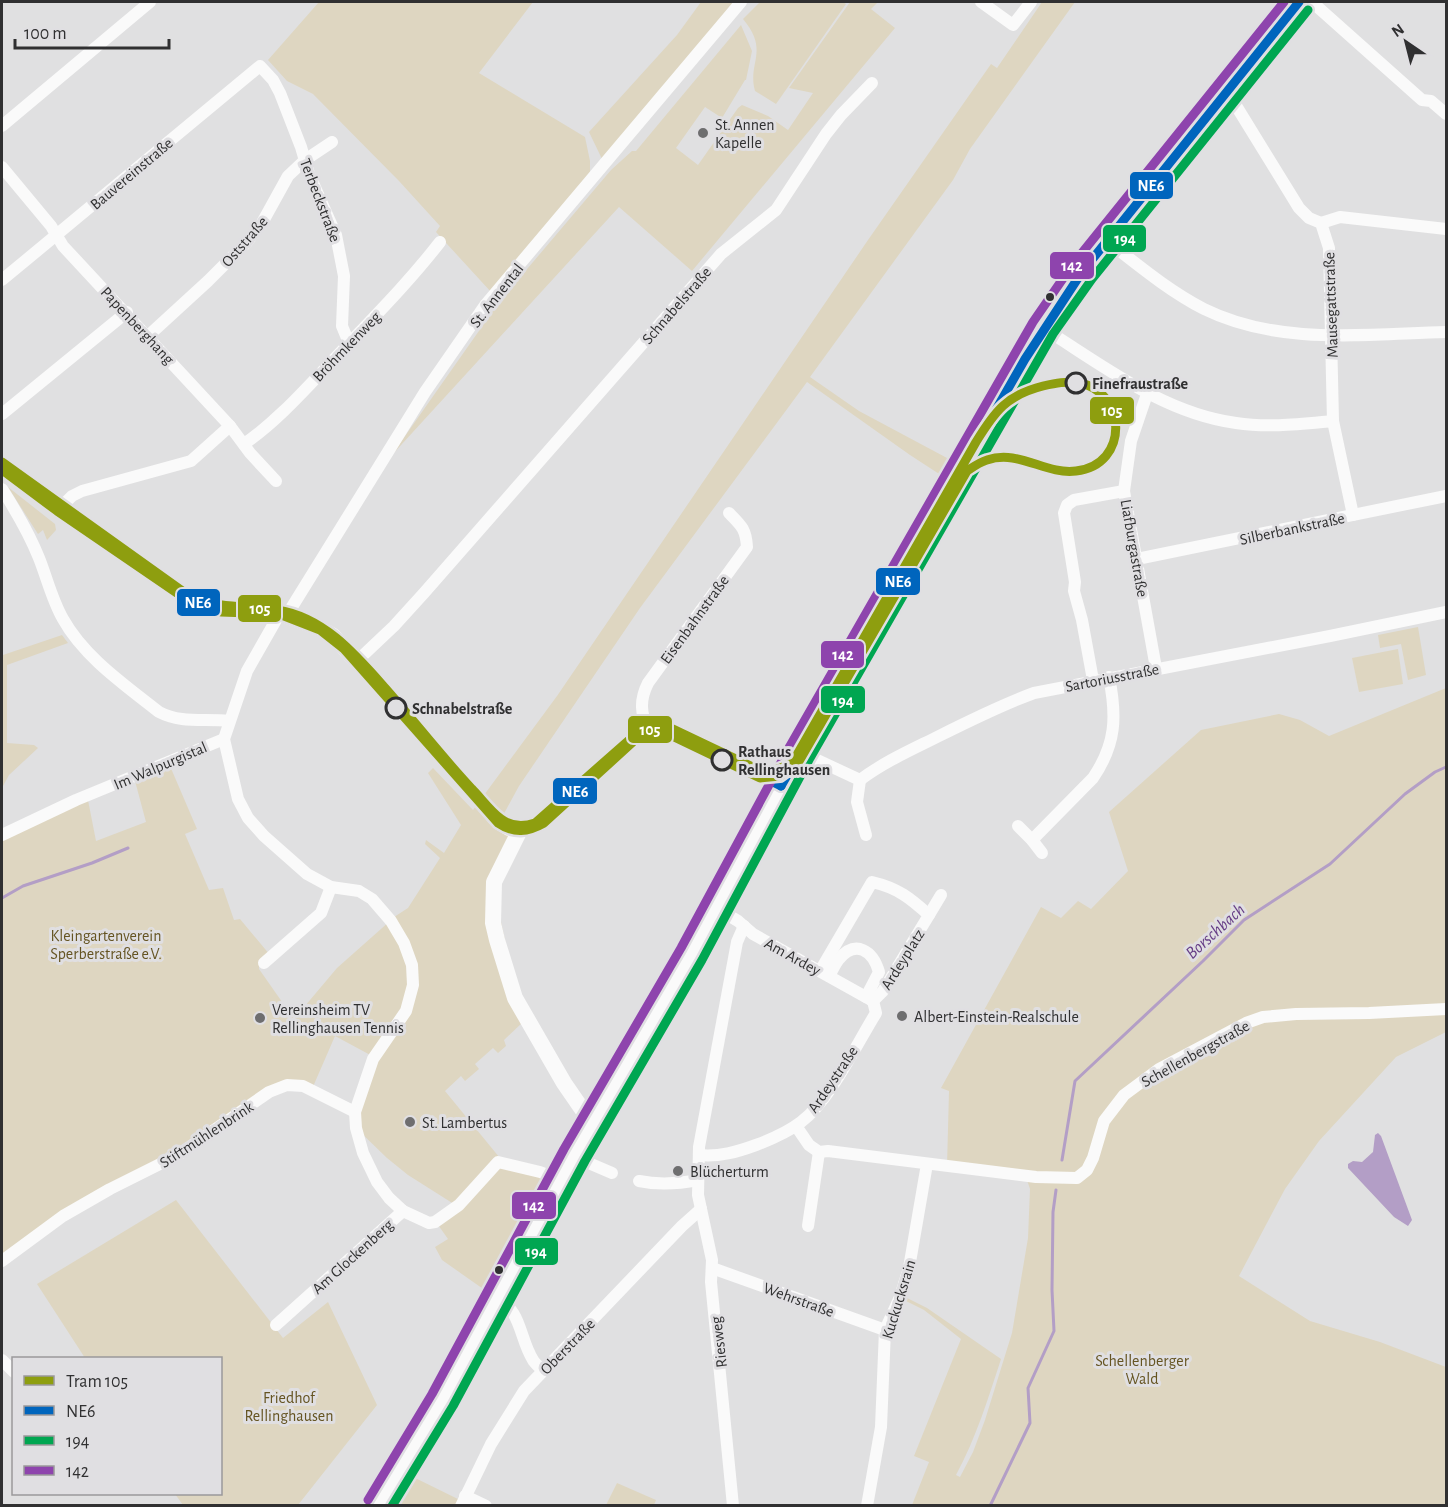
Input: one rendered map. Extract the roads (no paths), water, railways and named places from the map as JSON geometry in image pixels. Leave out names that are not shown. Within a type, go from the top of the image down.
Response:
[{"type":"main road","points":[[378,1506],[442,1400],[561,1180],[691,954],[800,752],[1043,328],[1082,272],[1299,2]]},
{"type":"main road","points":[[2,465],[171,587],[196,602],[228,610],[283,614],[320,628],[333,636],[499,822],[509,828],[520,830],[494,882],[493,923],[497,940],[515,998],[527,1022],[577,1102],[595,1121]]},
{"type":"street","points":[[2,126],[150,2]]},
{"type":"street","name":"St. Annental","points":[[283,614],[426,392],[486,304],[741,2]]},
{"type":"street","points":[[981,2],[1013,25],[1026,3]]},
{"type":"street","points":[[1312,2],[1422,100],[1431,101],[1446,114]]},
{"type":"street","name":"Terbeckstraße","points":[[260,66],[273,80],[280,93],[309,174],[339,244],[344,276],[342,326],[349,343]]},
{"type":"street","name":"Bauvereinstraße","points":[[2,280],[260,66]]},
{"type":"street","name":"Schnabelstraße","points":[[357,661],[417,602],[721,254],[776,210],[826,134],[841,115],[873,83]]},
{"type":"street","points":[[1227,91],[1299,208],[1309,218],[1321,223],[1340,217],[1446,229]]},
{"type":"street","name":"Oststraße","points":[[148,336],[247,242],[262,223],[288,176],[305,160],[332,142]]},
{"type":"street","name":"Papenberghang","points":[[2,167],[63,246],[127,312],[230,426],[276,481]]},
{"type":"street","name":"Mausegattstraße","points":[[1321,223],[1329,248],[1333,421],[1353,515]]},
{"type":"street","points":[[1107,241],[1176,293],[1223,317],[1258,328],[1314,336],[1446,332]]},
{"type":"street","name":"Bröhmkenweg","points":[[244,444],[259,434],[349,343],[400,290],[441,242]]},
{"type":"street","points":[[2,414],[127,312]]},
{"type":"street","points":[[1043,328],[1147,394],[1200,415],[1236,423],[1278,426],[1333,421]]},
{"type":"street","name":"Liafburgastraße","points":[[1147,394],[1131,441],[1124,491],[1156,668]]},
{"type":"street","points":[[60,508],[72,496],[82,491],[191,461],[230,426]]},
{"type":"street","points":[[2,489],[27,529],[54,602],[77,640],[128,687],[166,716],[183,721],[229,721]]},
{"type":"street","points":[[1092,680],[1082,620],[1074,591],[1075,582],[1064,513],[1067,505],[1074,500],[1124,491]]},
{"type":"street","name":"Silberbankstraße","points":[[1137,559],[1446,496]]},
{"type":"street","name":"Eisenbahnstraße","points":[[648,731],[641,706],[648,683],[747,547],[746,534],[742,526],[729,513]]},
{"type":"street","name":"Sartoriusstraße","points":[[860,780],[887,762],[1003,704],[1034,693],[1446,612]]},
{"type":"street","name":"Im Walpurgistal","points":[[2,835],[87,795],[224,739],[253,658],[283,614]]},
{"type":"street","points":[[1032,840],[1093,778],[1108,750],[1113,732],[1114,714],[1109,677]]},
{"type":"street","points":[[520,830],[537,825],[544,820],[632,740],[648,731],[662,730],[679,735],[781,786]]},
{"type":"street","name":"Am Glockenberg","points":[[224,739],[238,799],[248,818],[293,864],[307,874],[331,886],[358,891],[372,899],[391,921],[404,943],[414,977],[406,1011],[373,1059],[355,1112],[356,1128],[366,1160],[377,1182],[403,1211],[276,1325]]},
{"type":"street","points":[[800,752],[860,780],[857,802],[866,835]]},
{"type":"street","points":[[1018,826],[1042,853]]},
{"type":"street","name":"Ardeyplatz","points":[[824,974],[872,882],[886,885],[906,894],[929,915]]},
{"type":"street","points":[[264,963],[321,913],[331,886]]},
{"type":"street","name":"Ardeyplatz","points":[[869,999],[884,991],[942,895]]},
{"type":"street","name":"Am Ardey","points":[[716,908],[753,934],[869,999]]},
{"type":"street","points":[[639,1181],[668,1184],[698,1180],[699,1155],[735,953],[744,926]]},
{"type":"street","name":"Ardeyplatz","points":[[824,974],[850,951],[861,949],[871,954],[879,972],[869,999]]},
{"type":"street","name":"Ardeystraße","points":[[699,1155],[717,1156],[733,1153],[769,1140],[796,1126],[811,1113],[823,1100],[876,1013],[869,999]]},
{"type":"street","name":"Schellenbergstraße","points":[[819,1152],[828,1151],[1036,1178],[1077,1178],[1087,1170],[1104,1121],[1124,1095],[1159,1069],[1246,1023],[1263,1017],[1289,1014],[1446,1009]]},
{"type":"street","name":"Stiftmühlenbrink","points":[[2,1261],[63,1216],[110,1189],[178,1155],[269,1092],[287,1085],[303,1086],[355,1112]]},
{"type":"street","points":[[796,1126],[810,1145],[819,1152],[808,1226]]},
{"type":"street","points":[[575,1155],[612,1173]]},
{"type":"street","points":[[403,1211],[429,1223],[435,1222],[459,1205],[498,1162],[540,1172],[561,1180]]},
{"type":"street","name":"Kuckucksrain","points":[[867,1506],[881,1427],[885,1330],[900,1297],[909,1268],[927,1164]]},
{"type":"street","name":"Riesweg","points":[[698,1180],[712,1268],[733,1506]]},
{"type":"street","name":"Oberstraße","points":[[463,1501],[503,1423],[524,1391],[701,1209]]},
{"type":"street","name":"Wehrstraße","points":[[712,1268],[885,1330]]},
{"type":"street","points":[[496,1298],[507,1303],[532,1360],[543,1371]]},
{"type":"street","points":[[463,1501],[486,1506]]},
{"type":"waterway","name":"Borschbach","points":[[1062,1160],[1075,1081],[1244,920],[1330,864],[1405,794],[1435,772],[1446,767]]},
{"type":"waterway","points":[[2,898],[23,886],[92,863],[128,848]]},
{"type":"waterway","points":[[990,1506],[1030,1423],[1028,1388],[1054,1331],[1053,1212],[1056,1190]]},
{"type":"tram line","name":"105","points":[[2,462],[192,598],[224,605],[277,610],[294,614],[324,629],[363,663],[493,812],[509,824],[522,826],[535,823],[637,733],[659,727],[673,729],[759,770],[769,771],[782,768],[790,763],[794,760],[976,442],[996,413],[1020,394],[1031,390],[1057,383],[1079,383],[1095,389],[1106,399],[1113,413],[1116,428],[1113,443],[1106,456],[1094,466],[1076,471],[1065,471],[999,457],[984,461],[967,471],[798,763],[780,776],[760,778],[670,735],[652,734],[634,741],[544,823],[521,830],[510,829],[498,823],[344,649],[320,630],[279,614],[221,612],[193,604],[57,511],[2,470]]},
{"type":"place","name":"St. Annen Kapelle","points":[[703,133]]},
{"type":"place","name":"Finefraustraße","points":[[1076,383]]},
{"type":"place","name":"Schnabelstraße","points":[[396,708]]},
{"type":"place","name":"Rathaus Rellinghausen","points":[[722,760]]},
{"type":"place","name":"Albert-Einstein-Realschule","points":[[902,1016]]},
{"type":"place","name":"Vereinsheim TV Rellinghausen Tennis","points":[[260,1018]]},
{"type":"place","name":"St. Lambertus","points":[[410,1122]]},
{"type":"place","name":"Blücherturm","points":[[678,1171]]},
{"type":"park label","name":"Kleingartenverein Sperberstraße e.V.","points":[[106,944]]},
{"type":"park label","name":"Schellenberger Wald","points":[[1142,1369]]},
{"type":"park label","name":"Friedhof Rellinghausen","points":[[289,1406]]}]
